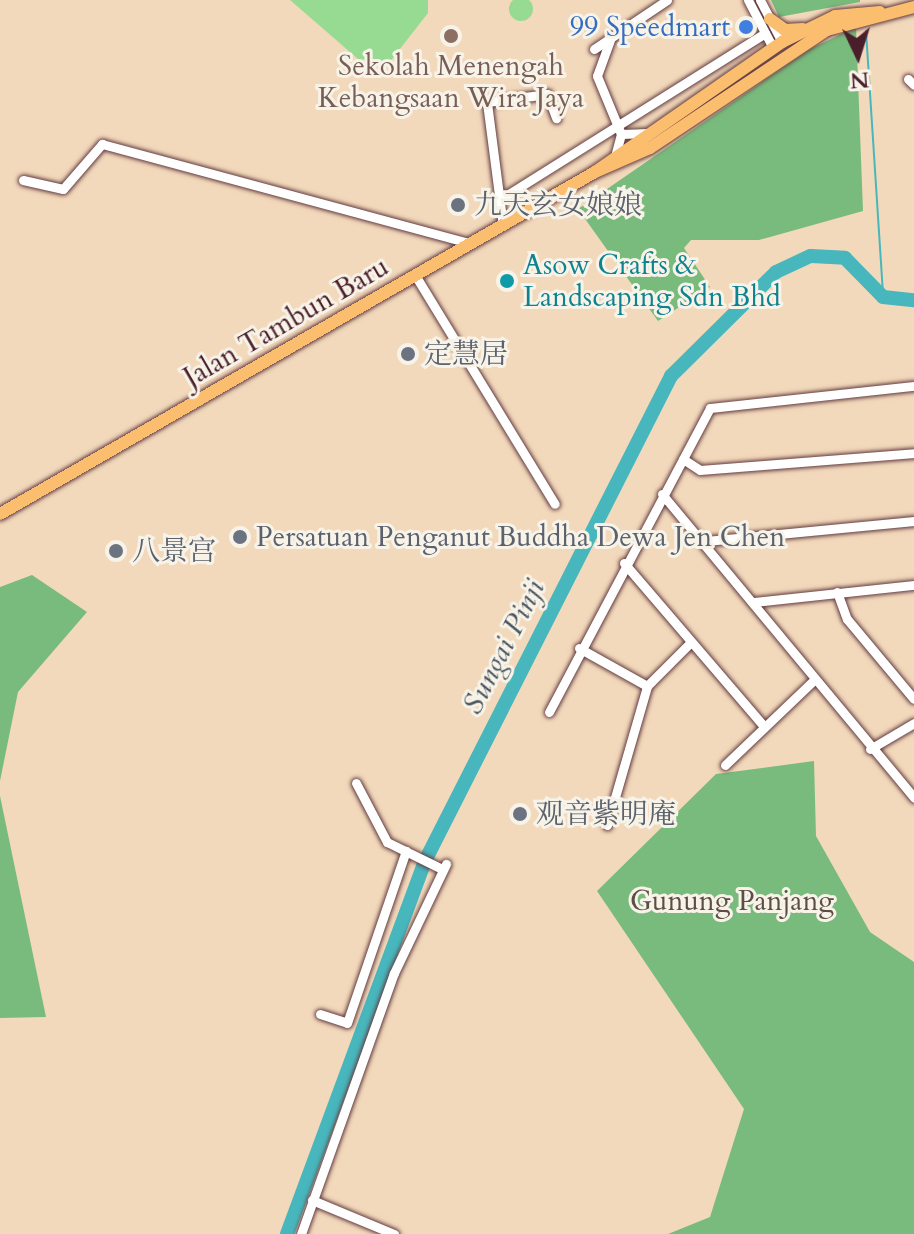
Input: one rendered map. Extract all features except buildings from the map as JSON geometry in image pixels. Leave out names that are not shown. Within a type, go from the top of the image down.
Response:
[{"type":"main road","points":[[751,78],[779,46],[814,26],[849,12],[914,7]]},
{"type":"main road","points":[[779,46],[880,12]]},
{"type":"main road","points":[[770,19],[791,31],[814,26]]},
{"type":"main road","points":[[751,78],[849,22]]},
{"type":"main road","name":"Jalan Tambun Baru","points":[[595,172],[779,46]]},
{"type":"main road","name":"Jalan Tambun Baru","points":[[0,514],[595,172],[650,148],[751,78]]},
{"type":"street","points":[[594,49],[667,0]]},
{"type":"street","points":[[748,0],[765,33],[779,46]]},
{"type":"street","points":[[760,0],[779,46]]},
{"type":"street","points":[[499,200],[621,132],[765,33]]},
{"type":"street","points":[[610,40],[597,76],[621,132],[615,156]]},
{"type":"street","points":[[503,226],[485,108],[547,94],[556,118]]},
{"type":"street","points":[[621,132],[652,132]]},
{"type":"street","points":[[23,180],[63,189],[102,144],[470,243]]},
{"type":"street","points":[[415,275],[481,389],[555,504]]},
{"type":"street","points":[[549,712],[624,563],[662,494],[718,404],[914,386]]},
{"type":"street","points":[[683,459],[700,470],[914,453]]},
{"type":"street","points":[[662,494],[706,541],[870,749],[914,796]]},
{"type":"street","points":[[706,541],[914,521]]},
{"type":"street","points":[[624,563],[763,725]]},
{"type":"street","points":[[754,602],[914,585]]},
{"type":"street","points":[[837,592],[847,619],[914,699]]},
{"type":"street","points":[[607,825],[647,686],[691,642]]},
{"type":"street","points":[[579,648],[647,686]]},
{"type":"street","points":[[725,765],[763,725],[814,680]]},
{"type":"street","points":[[870,749],[914,723]]},
{"type":"street","points":[[301,1234],[394,973],[441,866],[377,829],[356,783]]},
{"type":"street","points":[[320,1014],[347,1023],[411,851]]},
{"type":"street","points":[[312,1200],[394,1234]]},
{"type":"green space","points":[[516,-3],[526,-3],[533,4],[533,14],[526,21],[516,21],[509,14],[509,4]]},
{"type":"green space","points":[[290,0],[428,0],[428,13],[389,63],[358,59]]},
{"type":"green space","points":[[771,0],[860,0],[860,2],[779,17]]},
{"type":"green space","points":[[856,27],[863,211],[759,240],[691,240],[684,248],[710,287],[658,321],[578,209],[810,49]]},
{"type":"green space","points":[[32,575],[87,612],[18,692],[0,781],[0,587]]},
{"type":"green space","name":"Gunung Panjang","points":[[814,761],[816,836],[870,932],[914,962],[914,1234],[668,1234],[710,1217],[744,1109],[597,891],[716,774]]},
{"type":"green space","points":[[0,796],[46,1017],[0,1018]]},
{"type":"waterway","points":[[866,31],[883,297]]},
{"type":"waterway","name":"Sungai Pinji","points":[[287,1234],[426,859],[671,376],[776,272],[811,256],[845,258],[883,297],[914,300]]},
{"type":"place","name":"99 Speedmart","points":[[746,27]]},
{"type":"place","name":"Sekolah Menengah Kebangsaan Wira Jaya","points":[[451,36]]},
{"type":"place","name":"九天玄女娘娘","points":[[458,205]]},
{"type":"place","name":"Asow Crafts & Landscaping Sdn Bhd","points":[[507,281]]},
{"type":"place","name":"定慧居","points":[[408,354]]},
{"type":"place","name":"Persatuan Penganut Buddha Dewa Jen Chen","points":[[240,537]]},
{"type":"place","name":"八景宫","points":[[116,551]]},
{"type":"place","name":"观音紫明庵","points":[[520,814]]}]
